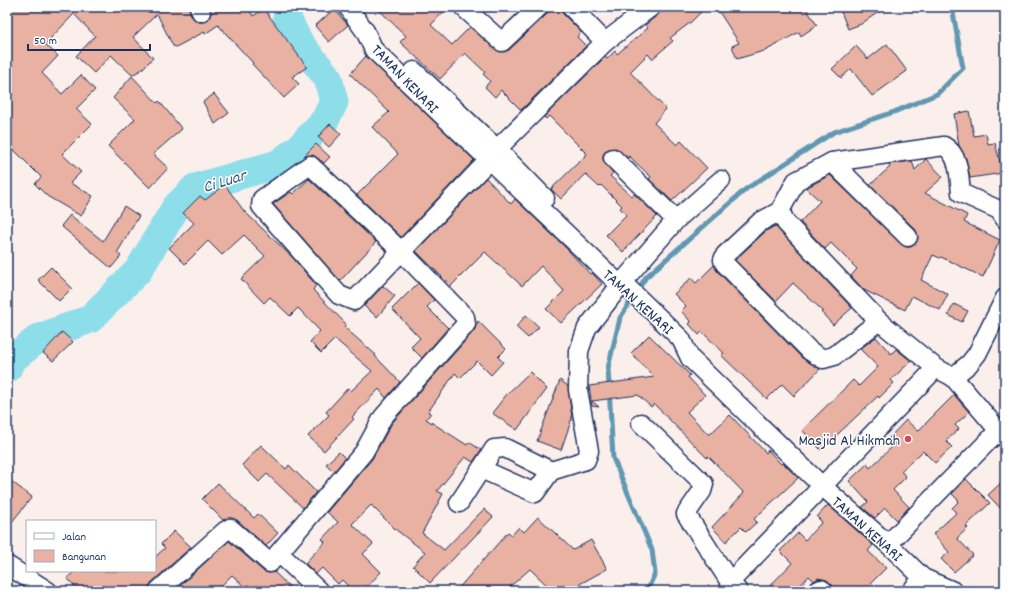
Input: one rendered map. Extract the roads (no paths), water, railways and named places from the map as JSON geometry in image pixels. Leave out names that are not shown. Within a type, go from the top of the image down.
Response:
[{"type":"street","name":"TAMAN KENARI","points":[[348,7],[365,31],[374,50],[492,155],[681,339],[695,348],[824,484],[888,544],[917,585]]},
{"type":"street","points":[[463,7],[502,42],[539,7]]},
{"type":"street","points":[[571,7],[605,42]]},
{"type":"street","points":[[158,591],[230,528],[270,563],[364,452],[383,417],[466,324],[465,317],[401,251],[310,165],[264,198],[260,203],[260,206],[339,295],[354,301],[401,251],[492,155],[605,42],[651,7]]},
{"type":"street","points":[[879,321],[834,356],[823,359],[810,351],[725,264],[723,260],[725,254],[760,222],[780,211],[796,181],[832,162],[944,146],[952,150],[957,161],[961,193],[999,210],[1005,219]]},
{"type":"street","points":[[614,158],[676,220]]},
{"type":"street","points":[[832,162],[908,237]]},
{"type":"street","points":[[481,469],[535,493],[551,471],[586,460],[589,451],[578,390],[579,351],[587,328],[625,285],[676,220],[722,180]]},
{"type":"street","points":[[780,211],[786,223],[879,321],[936,368],[953,377],[1002,434],[888,544]]},
{"type":"street","points":[[953,377],[969,364],[977,354],[1005,298]]},
{"type":"street","points":[[642,423],[704,484],[702,491],[686,514],[734,587],[824,484],[936,368]]},
{"type":"street","points":[[460,503],[494,449],[505,448],[551,471]]},
{"type":"street","points":[[279,553],[319,591]]},
{"type":"street","points":[[7,565],[48,591]]},
{"type":"street","points":[[917,585],[953,591]]},
{"type":"street","points":[[817,591],[821,589],[824,591]]},
{"type":"waterway","name":"Ci Luar","points":[[7,369],[11,360],[39,338],[90,319],[138,271],[176,207],[195,188],[278,164],[299,148],[325,120],[334,102],[328,78],[300,44],[287,19],[288,7]]},
{"type":"waterway","points":[[647,591],[655,573],[652,550],[613,458],[608,368],[620,318],[646,277],[746,189],[834,132],[894,112],[937,94],[963,68],[952,7]]},
{"type":"place","name":"Masjid Al Hikmah","points":[[908,439]]}]
